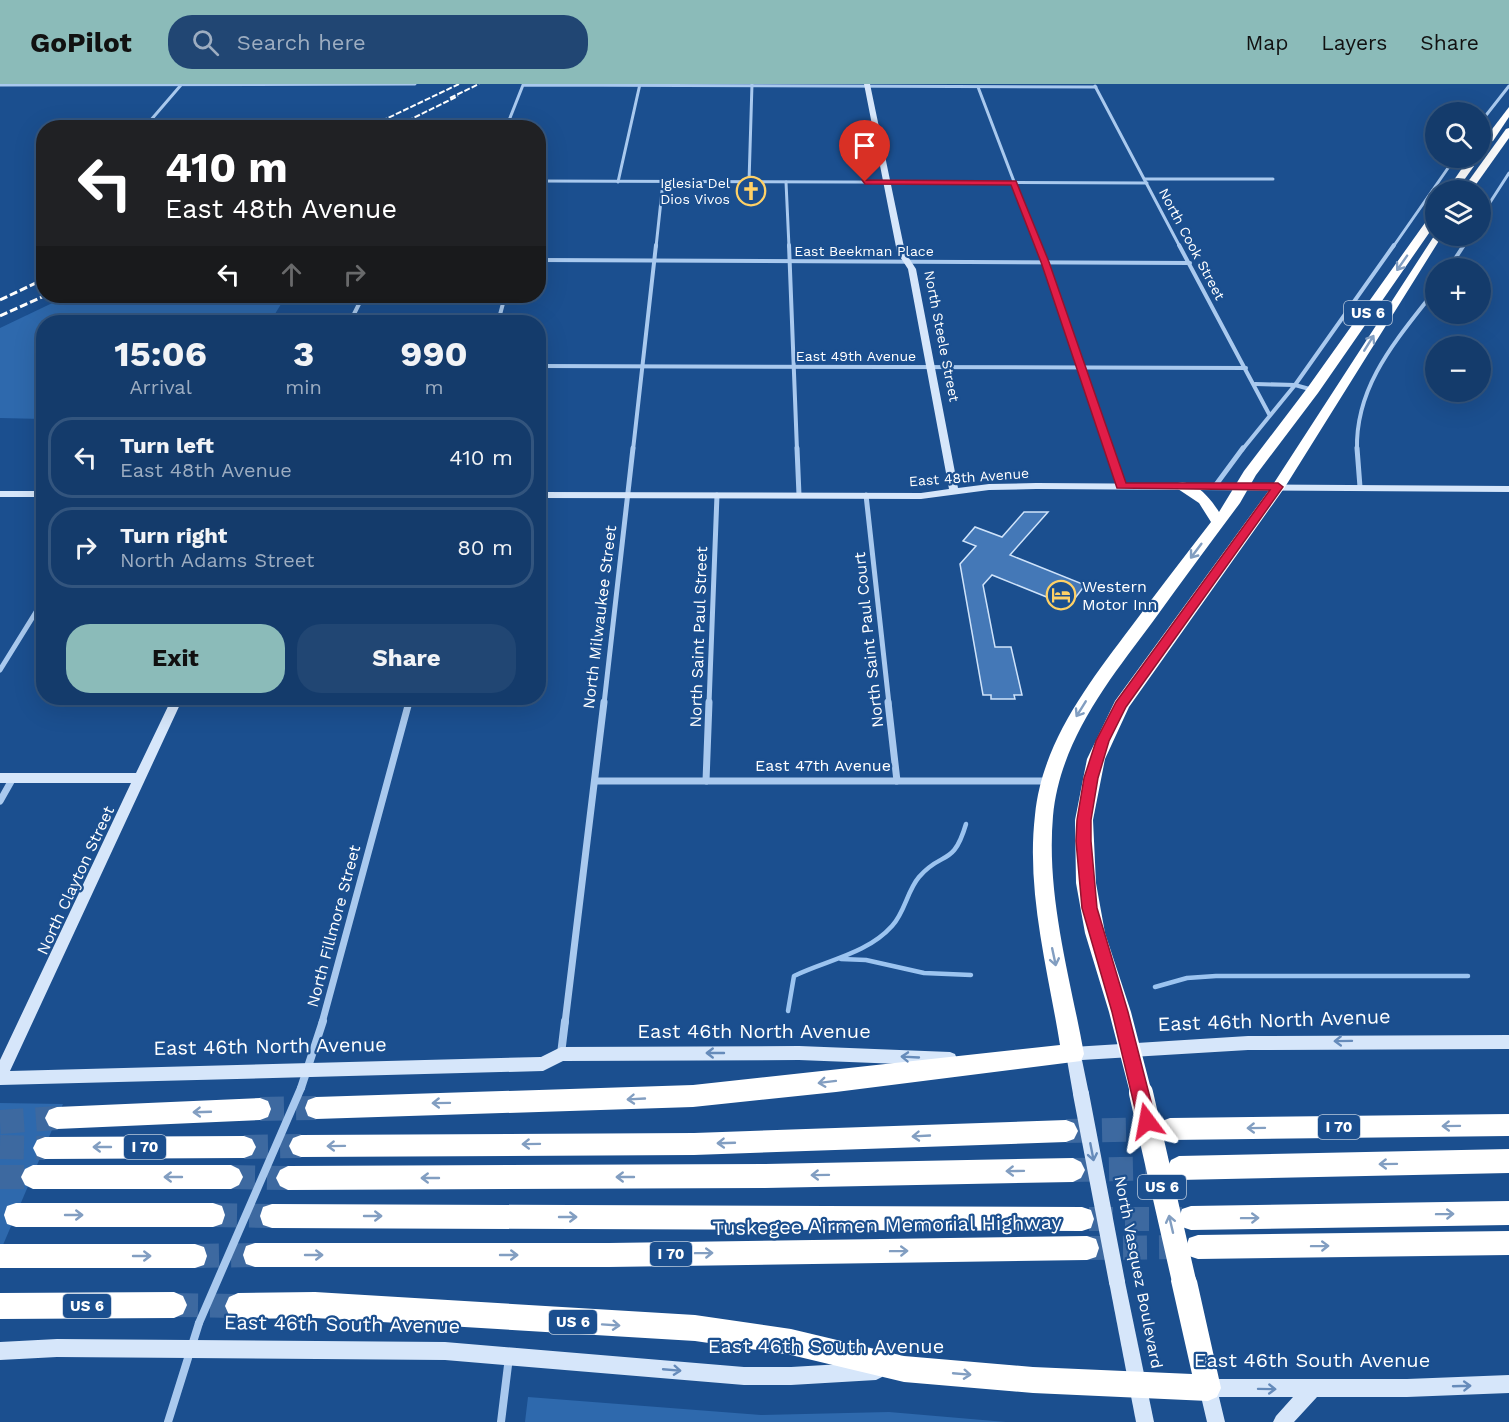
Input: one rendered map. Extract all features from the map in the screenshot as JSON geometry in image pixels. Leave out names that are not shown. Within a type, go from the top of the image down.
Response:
[{"type":"highway","points":[[1491,135],[1509,110]]},
{"type":"highway","points":[[1474,180],[1509,131]]},
{"type":"highway","name":"North Vasquez Boulevard","points":[[1073,1054],[1045,899],[1043,830],[1050,781],[1064,739],[1082,707],[1314,390],[1425,231]]},
{"type":"highway","name":"US 6","points":[[1208,1388],[1141,1093],[1095,933],[1086,883],[1084,820],[1096,759],[1121,705],[1278,487],[1431,246]]},
{"type":"highway","points":[[1183,486],[1204,500],[1218,522]]},
{"type":"highway","name":"East 46th North Avenue","points":[[989,1062],[1073,1054]]},
{"type":"highway","points":[[316,1108],[393,1103],[559,1102],[694,1095],[806,1085],[989,1062]]},
{"type":"highway","points":[[57,1118],[260,1109]]},
{"type":"highway","name":"I 70","points":[[1170,1129],[1509,1125]]},
{"type":"highway","points":[[301,1146],[694,1144],[1066,1131]]},
{"type":"highway","name":"I 70","points":[[45,1148],[244,1147]]},
{"type":"highway","points":[[1179,1168],[1509,1161]]},
{"type":"highway","points":[[288,1178],[765,1176],[1073,1170]]},
{"type":"highway","points":[[33,1177],[231,1177]]},
{"type":"highway","points":[[1191,1218],[1509,1214]]},
{"type":"highway","points":[[16,1215],[213,1215]]},
{"type":"highway","points":[[272,1216],[1082,1219]]},
{"type":"highway","points":[[1198,1247],[1509,1243]]},
{"type":"highway","name":"Tuskegee Airmen Memorial Highway","points":[[255,1256],[609,1255],[1087,1248]]},
{"type":"highway","points":[[0,1256],[195,1256]]},
{"type":"highway","name":"US 6","points":[[0,1306],[174,1305]]},
{"type":"highway","name":"US 6","points":[[238,1305],[315,1305],[695,1328],[791,1342],[904,1369]]},
{"type":"highway","name":"East 46th South Avenue","points":[[904,1369],[1208,1388]]},
{"type":"street","points":[[151,120],[182,85]]},
{"type":"street","points":[[0,86],[415,85]]},
{"type":"street","points":[[509,120],[523,85],[1095,86]]},
{"type":"street","points":[[618,182],[640,85]]},
{"type":"street","points":[[749,182],[752,85]]},
{"type":"street","name":"North Steele Street","points":[[867,85],[901,252],[912,269],[954,492]]},
{"type":"street","name":"North Cook Street","points":[[1095,86],[1269,414]]},
{"type":"street","points":[[1491,109],[1509,86]]},
{"type":"street","points":[[978,87],[1045,262],[1121,486]]},
{"type":"street","points":[[1215,486],[1269,414],[1295,385],[1448,168]]},
{"type":"street","points":[[1491,200],[1509,173]]},
{"type":"street","points":[[546,182],[1014,182],[1273,179]]},
{"type":"street","name":"North Milwaukee Street","points":[[561,1054],[629,495],[663,182]]},
{"type":"street","points":[[786,182],[799,495]]},
{"type":"street","points":[[1500,186],[1509,187]]},
{"type":"street","name":"East Beekman Place","points":[[546,260],[1190,262]]},
{"type":"street","points":[[1360,487],[1358,423],[1365,396],[1382,361],[1425,304]]},
{"type":"street","name":"East 49th Avenue","points":[[546,366],[1246,368]]},
{"type":"street","points":[[1255,384],[1295,385],[1314,390]]},
{"type":"street","name":"East 48th Avenue","points":[[546,495],[934,495],[999,487],[1121,486],[1509,489]]},
{"type":"street","points":[[0,494],[36,494]]},
{"type":"street","name":"North Saint Paul Street","points":[[706,781],[717,495]]},
{"type":"street","name":"North Saint Paul Court","points":[[866,495],[897,781]]},
{"type":"street","points":[[0,670],[36,612]]},
{"type":"street","name":"North Clayton Street","points":[[0,1077],[174,705]]},
{"type":"street","name":"North Fillmore Street","points":[[168,1422],[199,1323],[309,1068],[408,705]]},
{"type":"street","points":[[0,778],[141,778]]},
{"type":"street","points":[[0,801],[13,778]]},
{"type":"street","name":"East 47th Avenue","points":[[595,781],[1050,781]]},
{"type":"street","name":"East 46th North Avenue","points":[[1073,1054],[1129,1049],[1351,1040],[1509,1042]]},
{"type":"street","name":"East 46th North Avenue","points":[[0,1077],[543,1064],[561,1054],[799,1053],[989,1062]]},
{"type":"street","name":"North Vasquez Boulevard","points":[[1073,1054],[1137,1385]]},
{"type":"street","name":"East 46th South Avenue","points":[[0,1351],[190,1348],[445,1351],[767,1377],[904,1369]]},
{"type":"street","points":[[501,1422],[509,1357]]},
{"type":"street","name":"East 46th South Avenue","points":[[1208,1388],[1312,1389],[1509,1384]]},
{"type":"street","points":[[1137,1385],[1145,1422]]},
{"type":"street","points":[[1208,1388],[1216,1422]]},
{"type":"street","points":[[1282,1422],[1312,1389]]},
{"type":"shaded area","points":[[52,303],[282,303],[274,315],[36,315],[36,419],[0,418],[0,328]]},
{"type":"shaded area","points":[[0,1103],[63,1104],[0,1252]]},
{"type":"shaded area","points":[[528,1397],[761,1415],[889,1412],[1006,1422],[525,1422]]},
{"type":"building","name":"Western Motor Inn","points":[[1024,512],[1048,512],[1010,555],[1085,585],[1069,606],[992,575],[983,585],[995,647],[1011,647],[1022,695],[1014,695],[1015,699],[991,699],[991,695],[983,695],[960,564],[976,546],[963,541],[975,527],[1002,537]]},
{"type":"waterway","points":[[788,1011],[794,976],[846,956],[882,936],[896,920],[919,877],[951,853],[961,838],[966,824]]},
{"type":"waterway","points":[[841,959],[866,960],[924,973],[971,975]]},
{"type":"waterway","points":[[1155,987],[1187,978],[1216,976],[1468,976]]},
{"type":"tunnel","points":[[260,1109],[316,1108]]},
{"type":"tunnel","points":[[0,1122],[57,1118]]},
{"type":"tunnel","points":[[1066,1131],[1162,1129]]},
{"type":"tunnel","points":[[244,1147],[301,1146]]},
{"type":"tunnel","points":[[0,1147],[45,1148]]},
{"type":"tunnel","points":[[1073,1170],[1168,1168]]},
{"type":"tunnel","points":[[0,1177],[33,1177]]},
{"type":"tunnel","points":[[231,1177],[288,1178]]},
{"type":"tunnel","points":[[213,1215],[272,1216]]},
{"type":"tunnel","points":[[1089,1219],[1182,1219]]},
{"type":"tunnel","points":[[1087,1248],[1187,1247]]},
{"type":"tunnel","points":[[195,1256],[255,1255]]},
{"type":"tunnel","points":[[174,1305],[238,1306]]},
{"type":"railway","points":[[384,120],[459,84]]},
{"type":"railway","points":[[450,98],[479,84]]},
{"type":"railway","points":[[409,120],[458,96]]},
{"type":"railway","points":[[0,300],[36,283]]},
{"type":"railway","points":[[0,316],[36,300]]},
{"type":"place","name":"Iglesia Del Dios Vivos","points":[[751,191]]},
{"type":"place","name":"Western Motor Inn","points":[[1061,595]]},
{"type":"route","points":[[865,182],[1014,182],[1045,262],[1121,486],[1278,487],[1121,705],[1102,741],[1091,778],[1084,820],[1084,861],[1090,908],[1095,933],[1120,1012],[1147,1121]]}]
